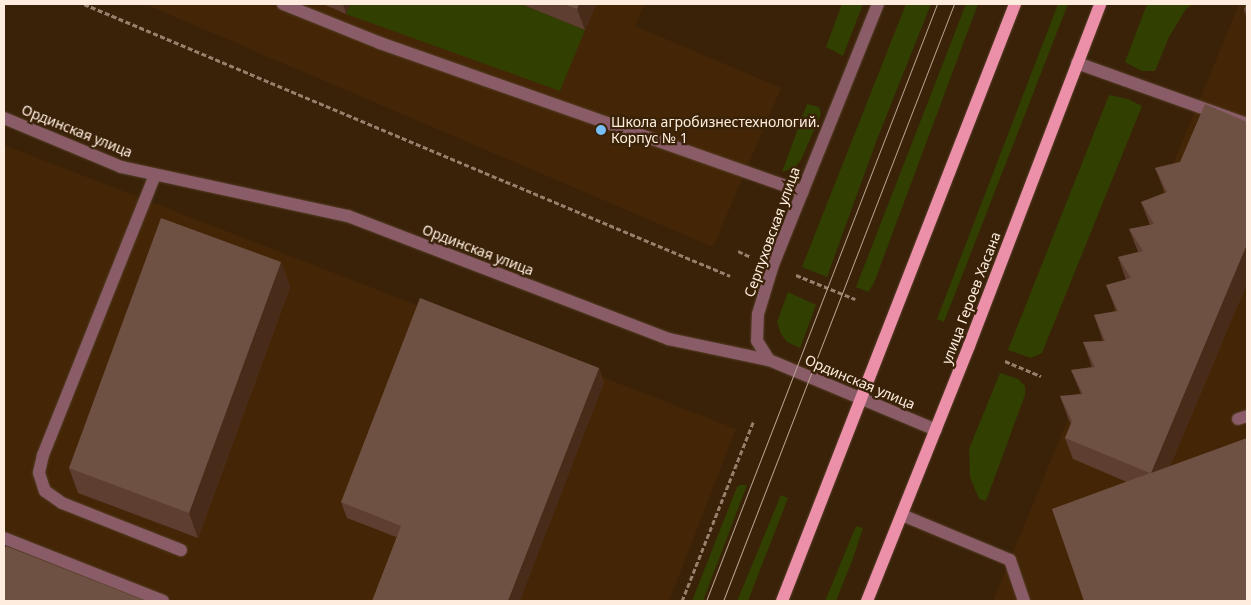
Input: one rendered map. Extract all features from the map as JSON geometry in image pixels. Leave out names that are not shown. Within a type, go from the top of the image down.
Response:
[{"type":"main road","points":[[782,601],[1015,4]]},
{"type":"main road","name":"улица Героев Хасана","points":[[867,601],[936,430],[1100,4]]},
{"type":"street","points":[[282,4],[380,43],[802,192]]},
{"type":"street","name":"Серпуховская улица","points":[[770,360],[757,341],[758,314],[773,265],[878,4]]},
{"type":"street","points":[[1077,63],[1247,124]]},
{"type":"street","name":"Ординская улица","points":[[4,118],[121,167],[348,216],[669,339],[770,360],[936,430]]},
{"type":"street","points":[[155,175],[44,456],[39,473],[45,491],[62,503],[181,550]]},
{"type":"street","points":[[902,515],[1010,560],[1024,601]]},
{"type":"street","points":[[4,538],[163,601]]},
{"type":"path","points":[[84,4],[730,276]]},
{"type":"path","points":[[1005,361],[1042,376]]},
{"type":"path","points":[[682,601],[754,420]]},
{"type":"shaded area","name":"Школа агробизнестехнологий. Корпус № 1","points":[[145,4],[644,4],[635,26],[781,88],[713,247]]},
{"type":"shaded area","points":[[1239,4],[1247,4],[1247,601],[993,601]]},
{"type":"shaded area","points":[[4,145],[736,429],[669,601],[4,601]]},
{"type":"green space","points":[[350,4],[521,4],[585,30],[560,91],[346,14]]},
{"type":"green space","points":[[842,4],[863,4],[843,56],[826,47]]},
{"type":"green space","points":[[906,4],[931,4],[876,142],[827,277],[802,267]]},
{"type":"green space","points":[[966,4],[978,4],[874,283],[868,292],[856,287]]},
{"type":"green space","points":[[1058,4],[1068,4],[944,322],[937,319]]},
{"type":"green space","points":[[1147,4],[1193,4],[1186,9],[1169,37],[1155,71],[1142,71],[1125,62]]},
{"type":"green space","points":[[1109,95],[1128,99],[1142,106],[1042,353],[1031,358],[1008,350]]},
{"type":"green space","points":[[807,104],[819,107],[821,114],[801,160],[795,167],[782,172]]},
{"type":"green space","points":[[788,292],[816,305],[800,348],[787,342],[781,334],[777,322]]},
{"type":"green space","points":[[1000,373],[1018,379],[1025,386],[1025,395],[986,501],[979,499],[970,477],[969,449]]},
{"type":"green space","points":[[747,485],[703,601],[692,601],[737,487]]},
{"type":"green space","points":[[781,495],[788,498],[748,601],[737,601]]},
{"type":"green space","points":[[856,526],[863,528],[836,601],[825,601]]},
{"type":"building","points":[[564,4],[579,4],[577,9]]},
{"type":"building","points":[[1205,104],[1247,122],[1247,244],[1151,473],[1247,438],[1247,601],[1084,601],[1052,509],[1150,473],[1065,438],[1072,421],[1060,396],[1083,394],[1071,370],[1095,367],[1083,342],[1105,341],[1094,315],[1118,311],[1106,285],[1131,278],[1118,257],[1143,251],[1129,229],[1154,224],[1141,202],[1167,192],[1155,168],[1180,162]]},
{"type":"building","points":[[161,218],[281,262],[189,513],[69,468]]},
{"type":"building","points":[[420,298],[599,368],[508,601],[372,601],[401,526],[341,502]]},
{"type":"building","points":[[6,546],[146,601],[4,600],[4,551]]},
{"type":"tram line","points":[[706,601],[937,4]]},
{"type":"tram line","points":[[723,601],[954,4]]},
{"type":"place","name":"Школа агробизнестехнологий. Корпус № 1","points":[[601,130]]}]
